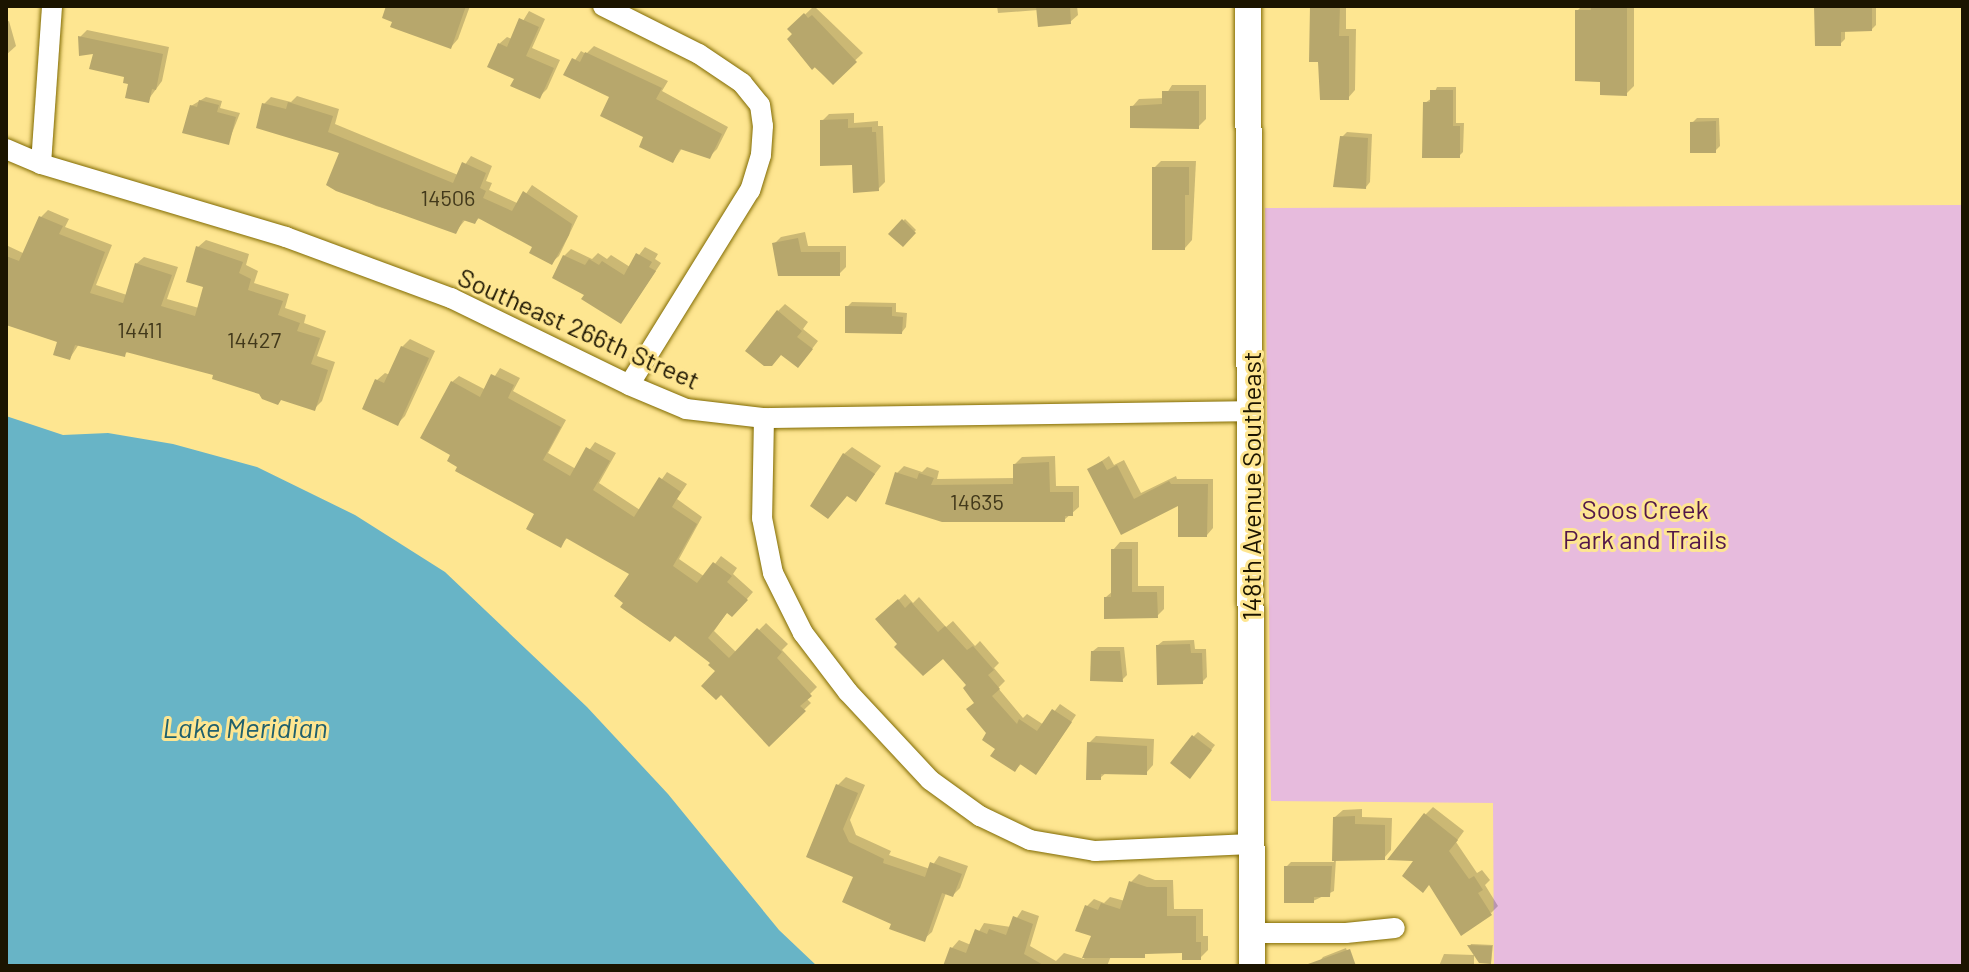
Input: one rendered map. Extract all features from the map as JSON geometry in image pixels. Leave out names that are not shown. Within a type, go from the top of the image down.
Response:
[{"type":"street","points":[[41,164],[52,6]]},
{"type":"street","points":[[603,6],[699,54],[742,83],[760,105],[763,126],[761,155],[750,190],[629,385]]},
{"type":"street","name":"148th Avenue Southeast","points":[[1248,6],[1252,966]]},
{"type":"street","name":"Southeast 266th Street","points":[[6,149],[41,164],[286,237],[451,298],[629,385],[686,409],[764,418],[1250,411]]},
{"type":"street","points":[[764,418],[762,518],[773,573],[803,633],[821,657],[848,692],[930,780],[980,816],[1030,840],[1095,851],[1251,844]]},
{"type":"street","points":[[1250,933],[1346,933],[1395,928]]},
{"type":"green space","name":"Soos Creek Park and Trails","points":[[1963,205],[1963,966],[1494,966],[1493,803],[1271,801],[1265,208]]},
{"type":"water","name":"Lake Meridian","points":[[6,416],[63,435],[108,433],[173,444],[257,467],[355,515],[445,572],[587,707],[668,794],[779,930],[817,966],[6,966]]},
{"type":"building","points":[[386,6],[466,6],[451,49],[390,27],[392,22],[382,18]]},
{"type":"building","points":[[1036,6],[1070,6],[1071,24],[1038,27]]},
{"type":"building","points":[[1310,6],[1340,6],[1339,36],[1349,36],[1349,100],[1320,100],[1318,62],[1309,62]]},
{"type":"building","points":[[1591,6],[1627,6],[1627,96],[1600,95],[1600,82],[1575,81],[1575,10],[1591,10]]},
{"type":"building","points":[[1814,6],[1872,6],[1872,31],[1841,32],[1841,46],[1815,46]]},
{"type":"building","points":[[804,13],[808,18],[812,15],[857,62],[833,85],[815,67],[812,70],[787,39],[792,34],[787,29]]},
{"type":"building","points":[[519,18],[539,27],[526,56],[554,68],[540,99],[510,86],[514,79],[487,67],[498,43],[507,47]]},
{"type":"building","points":[[78,36],[163,54],[156,90],[152,89],[149,103],[125,98],[128,84],[123,83],[124,77],[89,69],[93,54],[79,56]]},
{"type":"building","points":[[585,52],[662,88],[656,99],[722,134],[710,159],[680,149],[673,163],[639,147],[643,137],[600,116],[609,97],[563,75],[572,58],[580,62]]},
{"type":"building","points":[[1430,90],[1453,90],[1453,126],[1460,126],[1460,158],[1422,158],[1423,102],[1430,102]]},
{"type":"building","points":[[1162,91],[1199,91],[1199,129],[1130,128],[1130,106],[1162,104]]},
{"type":"building","points":[[199,100],[219,105],[217,112],[236,117],[229,145],[182,133],[190,105],[197,107]]},
{"type":"building","points":[[288,102],[333,116],[328,132],[453,183],[462,162],[486,173],[480,188],[486,191],[483,198],[512,211],[523,191],[572,224],[569,235],[552,265],[529,253],[532,247],[478,218],[475,224],[463,220],[456,234],[336,191],[326,185],[339,153],[256,128],[262,103],[286,109]]},
{"type":"building","points":[[848,119],[848,128],[872,127],[872,132],[876,132],[879,191],[853,193],[852,165],[820,166],[820,120]]},
{"type":"building","points":[[1716,121],[1716,153],[1690,153],[1690,122]]},
{"type":"building","points":[[1340,136],[1368,138],[1366,189],[1333,187]]},
{"type":"building","points":[[1152,167],[1189,167],[1189,195],[1185,195],[1185,250],[1152,250]]},
{"type":"building","points":[[39,216],[63,226],[59,234],[105,252],[90,293],[123,303],[135,263],[172,275],[161,306],[195,316],[203,287],[186,282],[196,246],[243,262],[239,273],[251,279],[248,290],[283,301],[278,315],[300,323],[297,331],[320,338],[311,364],[328,370],[315,411],[281,400],[278,405],[262,399],[259,394],[212,379],[213,375],[126,352],[125,357],[75,345],[70,360],[53,355],[57,342],[6,325],[6,256],[19,261]]},
{"type":"building","points":[[902,219],[916,233],[903,247],[888,234]]},
{"type":"building","points":[[798,238],[801,252],[840,252],[840,276],[778,276],[772,243]]},
{"type":"building","points":[[636,253],[652,262],[649,267],[656,271],[621,324],[581,299],[584,295],[552,278],[563,255],[585,265],[589,259],[599,265],[602,261],[624,275]]},
{"type":"building","points":[[845,306],[892,307],[892,316],[903,317],[902,334],[845,333]]},
{"type":"building","points":[[777,310],[802,331],[797,337],[813,349],[798,368],[781,355],[772,366],[764,366],[745,351]]},
{"type":"building","points":[[401,346],[429,358],[398,426],[362,409],[375,379],[384,383]]},
{"type":"building","points":[[491,374],[514,385],[508,398],[561,427],[543,460],[570,476],[586,447],[610,461],[593,490],[634,517],[659,477],[681,492],[672,507],[697,524],[673,566],[697,583],[713,562],[732,576],[727,582],[748,600],[732,617],[727,613],[708,638],[729,658],[757,628],[782,652],[777,658],[812,696],[800,706],[806,711],[769,747],[721,695],[716,700],[701,686],[715,671],[708,665],[710,663],[675,636],[670,642],[620,607],[623,603],[614,596],[629,574],[566,538],[561,548],[526,529],[534,514],[455,471],[457,467],[447,461],[450,455],[420,438],[451,381],[480,397]]},
{"type":"building","points":[[843,453],[875,474],[856,502],[847,496],[828,519],[810,506]]},
{"type":"building","points":[[1102,461],[1107,470],[1117,465],[1134,499],[1169,481],[1171,484],[1208,484],[1207,537],[1178,537],[1178,506],[1121,535],[1087,469]]},
{"type":"building","points":[[1049,462],[1050,492],[1073,492],[1073,516],[1065,516],[1065,522],[942,522],[885,504],[895,472],[917,479],[919,473],[934,478],[931,485],[1013,484],[1013,464]]},
{"type":"building","points":[[1111,549],[1132,549],[1132,592],[1157,592],[1158,618],[1104,619],[1104,597],[1111,597]]},
{"type":"building","points":[[898,599],[905,608],[911,602],[938,632],[945,626],[967,650],[973,646],[994,670],[988,675],[1000,689],[992,696],[1017,724],[1019,719],[1037,731],[1052,709],[1072,722],[1036,775],[1020,764],[1015,772],[990,756],[995,749],[982,740],[986,733],[966,709],[974,703],[963,688],[966,685],[943,659],[923,676],[894,647],[897,644],[875,619]]},
{"type":"building","points":[[1190,644],[1191,653],[1202,653],[1203,684],[1157,685],[1156,645]]},
{"type":"building","points":[[1091,651],[1120,651],[1123,682],[1090,681]]},
{"type":"building","points":[[1192,735],[1212,750],[1190,779],[1170,763]]},
{"type":"building","points":[[1087,742],[1147,746],[1147,775],[1101,774],[1101,780],[1086,780]]},
{"type":"building","points":[[836,784],[858,793],[843,829],[849,842],[884,859],[883,863],[925,877],[930,862],[962,874],[953,897],[942,893],[925,942],[889,929],[891,924],[842,902],[853,877],[806,857]]},
{"type":"building","points":[[1424,813],[1458,840],[1449,851],[1469,879],[1474,876],[1483,890],[1478,893],[1492,915],[1461,936],[1429,885],[1423,893],[1402,876],[1413,861],[1387,860]]},
{"type":"building","points":[[1355,816],[1355,824],[1385,825],[1385,860],[1332,861],[1333,817]]},
{"type":"building","points":[[1284,866],[1332,866],[1330,897],[1314,897],[1314,903],[1284,903]]},
{"type":"building","points":[[1129,881],[1147,887],[1167,887],[1167,916],[1196,916],[1196,942],[1201,942],[1201,960],[1182,960],[1182,953],[1145,954],[1145,958],[1082,958],[1091,936],[1075,931],[1085,905],[1098,910],[1101,903],[1120,909]]},
{"type":"building","points":[[1013,916],[1033,924],[1024,954],[1045,966],[943,966],[950,947],[966,953],[975,929],[987,934],[989,929],[1006,935]]},
{"type":"building","points":[[1467,945],[1492,946],[1491,964],[1479,963]]},
{"type":"building","points":[[1350,949],[1356,966],[1308,966],[1308,964]]}]
